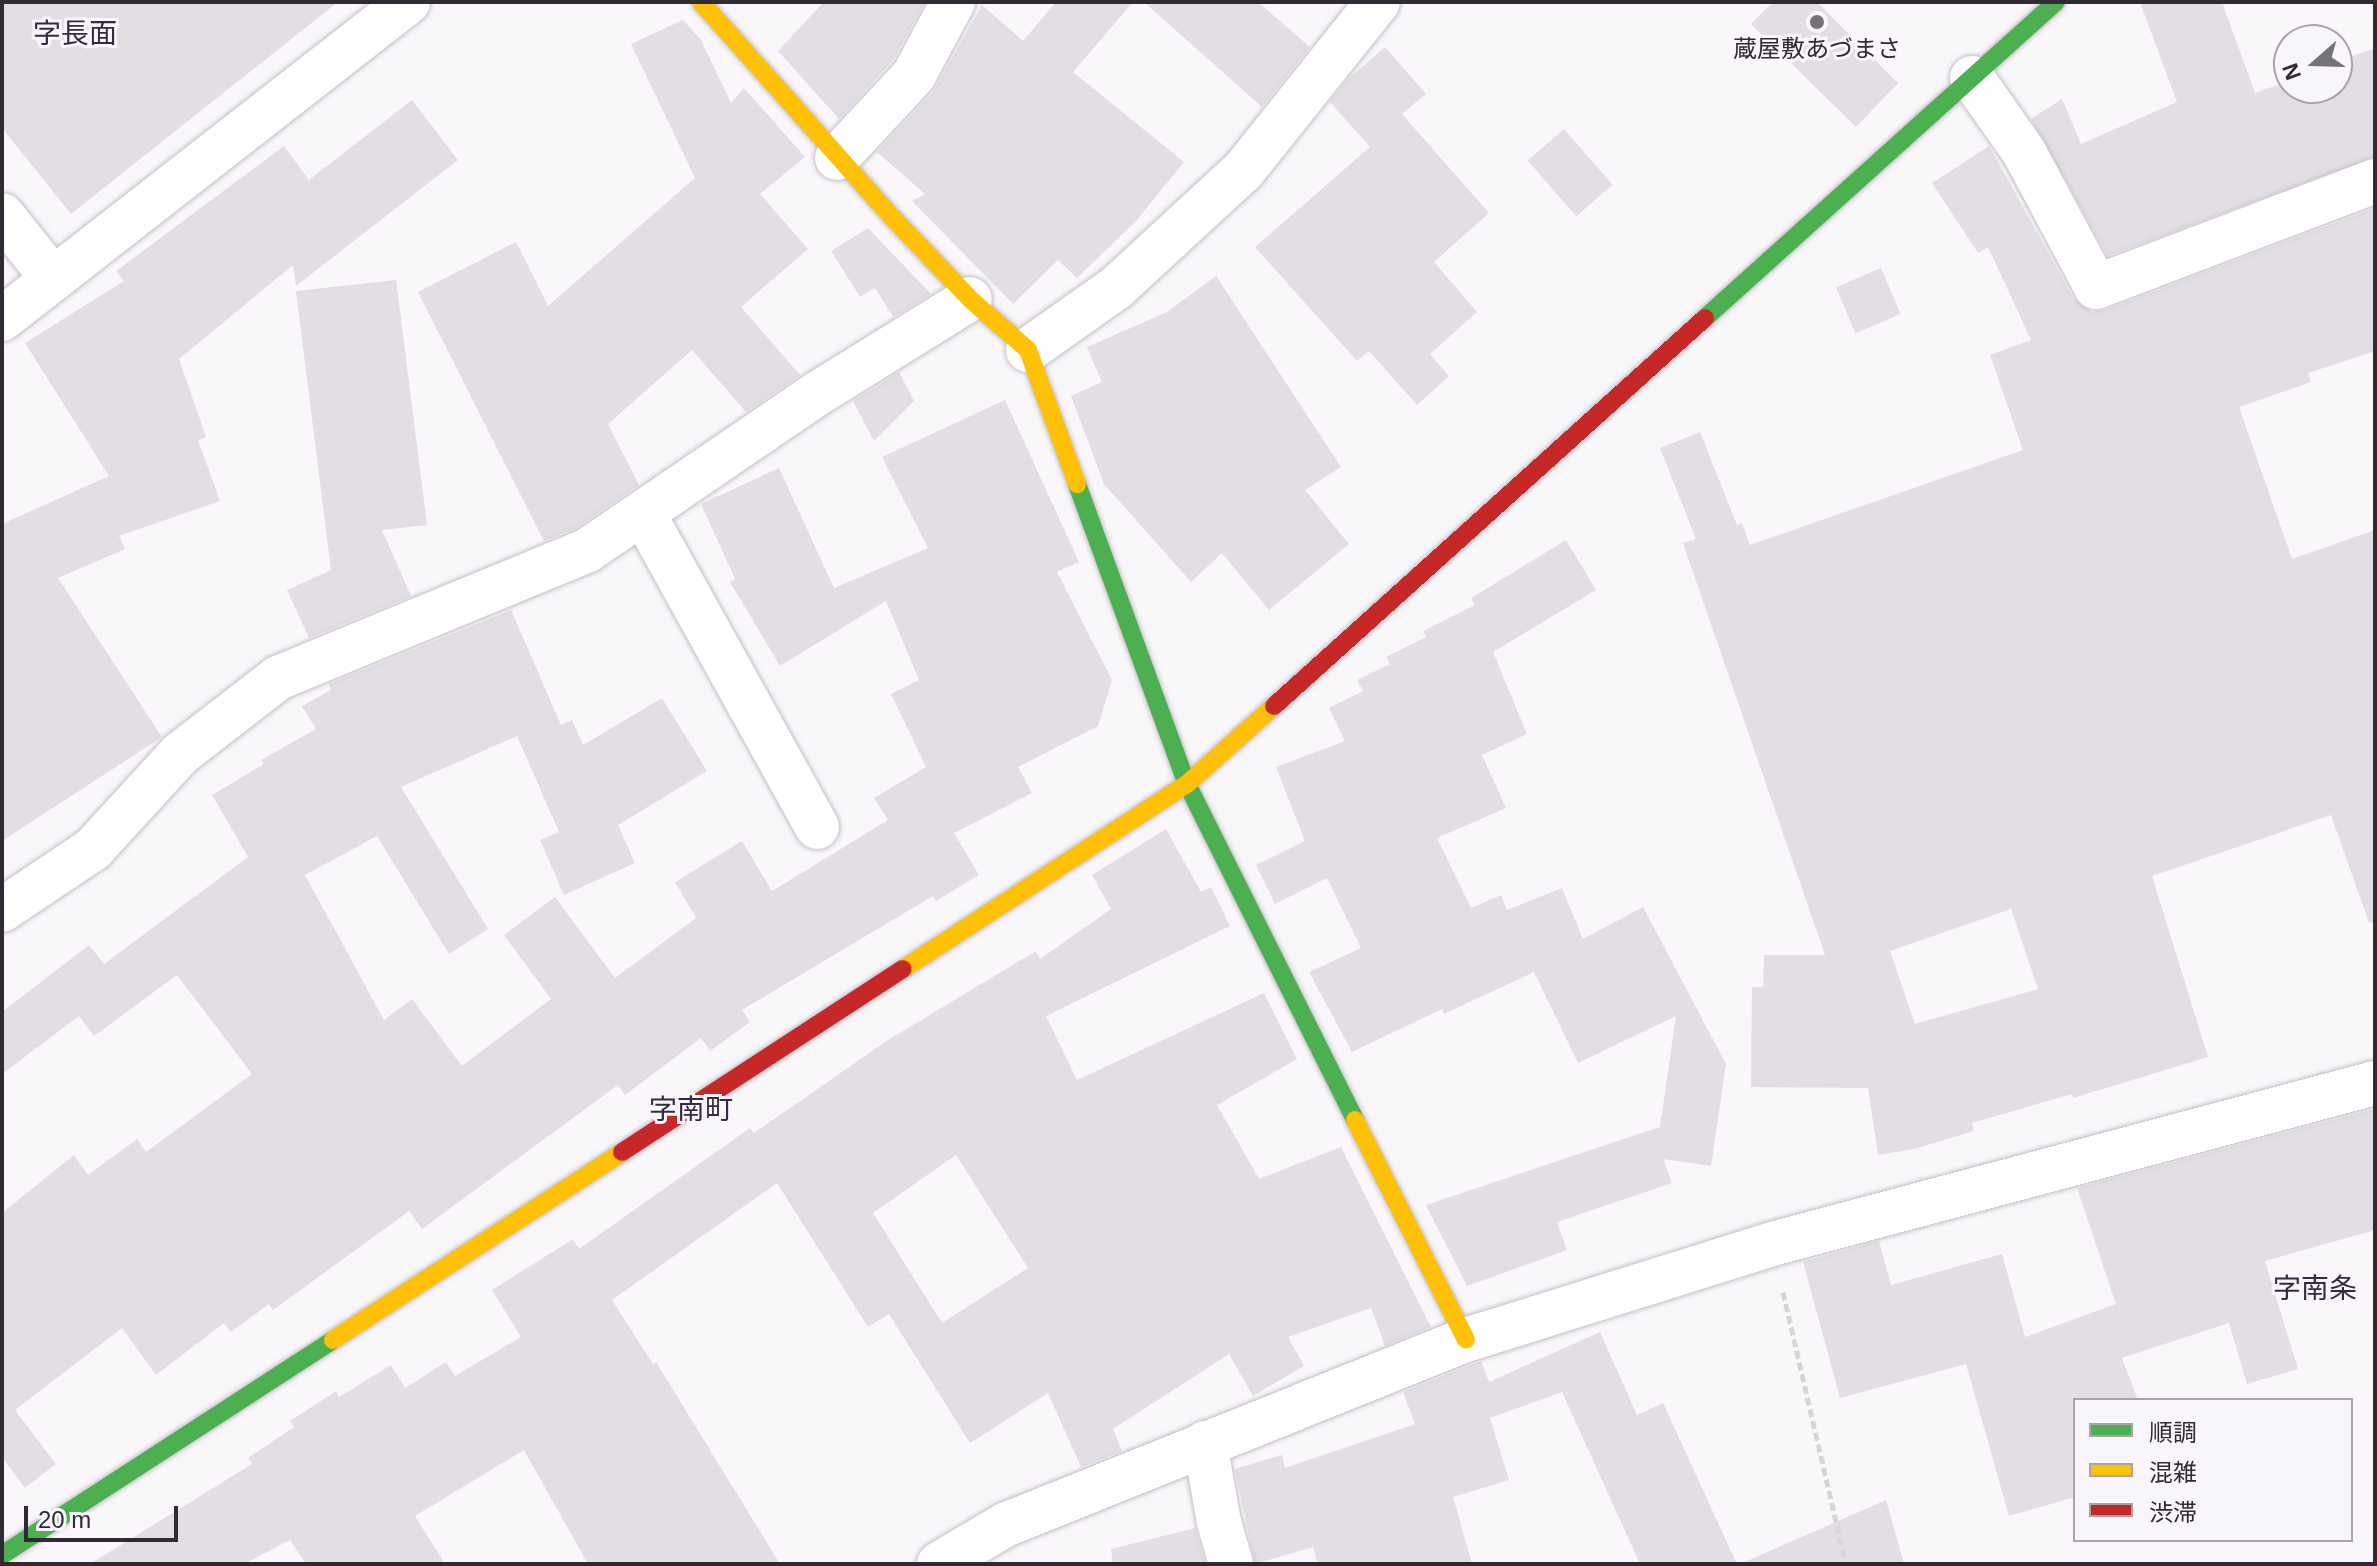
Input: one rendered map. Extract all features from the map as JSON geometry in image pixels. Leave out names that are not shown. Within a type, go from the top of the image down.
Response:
[{"type":"street","points":[[701,2],[837,158],[970,299],[1028,350],[1187,784],[1466,1340]]},
{"type":"street","points":[[837,158],[914,75],[953,2]]},
{"type":"street","points":[[1028,350],[1116,288],[1243,171],[1378,2]]},
{"type":"street","points":[[2,1555],[1187,784],[2056,2]]},
{"type":"street","points":[[2,319],[404,3]]},
{"type":"street","points":[[1972,78],[2024,152],[2096,287],[2375,181]]},
{"type":"street","points":[[2,215],[53,279]]},
{"type":"street","points":[[2,910],[93,849],[180,754],[278,678],[588,550],[881,351],[970,299]]},
{"type":"street","points":[[643,513],[817,827]]},
{"type":"street","points":[[939,1564],[1005,1525],[1466,1340],[1772,1244],[2375,1083]]},
{"type":"street","points":[[1205,1443],[1219,1522],[1231,1564]]},
{"type":"path","points":[[1772,1244],[1846,1564]]},
{"type":"building","points":[[2,2],[338,2],[71,214],[2,128]]},
{"type":"building","points":[[824,2],[925,2],[893,60],[839,119],[778,51]]},
{"type":"building","points":[[1056,2],[1133,2],[1073,72],[1184,162],[1136,221],[1077,278],[1058,260],[1013,304],[912,201],[925,194],[877,152],[933,92],[982,5],[1023,41]]},
{"type":"building","points":[[1144,2],[1258,2],[1310,47],[1262,107]]},
{"type":"building","points":[[1773,2],[1817,2],[1898,83],[1856,127],[1751,24]]},
{"type":"building","points":[[2140,2],[2222,2],[2255,93],[2273,87],[2273,104],[2353,104],[2353,56],[2375,48],[2375,157],[2108,256],[2031,119],[2062,99],[2081,144],[2177,102]]},
{"type":"building","points":[[683,20],[701,40],[731,103],[744,88],[805,157],[760,194],[808,249],[741,307],[800,375],[746,412],[692,350],[608,424],[639,485],[576,528],[544,541],[418,292],[516,242],[548,306],[695,178],[631,44]]},
{"type":"building","points":[[1385,47],[1426,94],[1402,114],[1489,213],[1434,262],[1477,312],[1430,354],[1449,376],[1417,405],[1369,351],[1357,361],[1255,247],[1370,147],[1330,102],[1347,80]]},
{"type":"building","points":[[412,100],[458,160],[296,286],[293,265],[179,359],[206,437],[198,440],[220,501],[119,536],[125,549],[58,578],[162,737],[2,841],[2,524],[109,476],[25,343],[124,281],[116,271],[284,146],[309,180]]},
{"type":"building","points":[[1564,129],[1613,185],[1576,216],[1528,160]]},
{"type":"building","points":[[1989,146],[2074,299],[2092,312],[2105,310],[2375,208],[2375,351],[2308,373],[2311,382],[2239,407],[2292,559],[2375,530],[2375,922],[2369,923],[2331,815],[2152,876],[2208,1057],[2073,1098],[2072,1094],[1972,1123],[1974,1131],[1914,1149],[1878,1155],[1868,1088],[1751,1087],[1752,987],[1763,987],[1764,955],[1825,955],[1683,543],[1696,539],[1660,448],[1700,432],[1737,525],[1742,523],[1750,545],[2023,450],[1990,355],[2031,340],[1988,247],[1978,253],[1932,183]],"holes":[[[2011,909],[2038,989],[1915,1024],[1890,951]]]},
{"type":"building","points":[[868,228],[931,294],[893,317],[875,288],[860,297],[831,251]]},
{"type":"building","points":[[1881,268],[1901,314],[1855,333],[1836,287]]},
{"type":"building","points":[[1216,276],[1341,467],[1305,490],[1349,544],[1269,610],[1222,553],[1191,582],[1104,484],[1071,396],[1102,382],[1087,347],[1167,312]]},
{"type":"building","points":[[396,280],[427,525],[382,530],[411,596],[309,638],[287,590],[331,570],[296,291]]},
{"type":"building","points":[[899,372],[914,401],[874,441],[853,401]]},
{"type":"building","points":[[1005,400],[1079,562],[1057,572],[1112,680],[1098,726],[1018,767],[1032,793],[954,833],[979,875],[936,901],[933,896],[742,1010],[750,1022],[710,1051],[701,1038],[625,1095],[618,1085],[422,1229],[409,1211],[273,1310],[269,1304],[231,1332],[224,1323],[156,1375],[122,1328],[15,1410],[56,1464],[25,1488],[2,1457],[2,1213],[74,1155],[88,1175],[137,1139],[146,1152],[252,1074],[177,975],[94,1036],[79,1016],[2,1074],[2,1012],[89,945],[104,964],[248,857],[212,795],[264,764],[261,760],[316,729],[302,706],[331,690],[329,684],[511,610],[561,725],[572,720],[583,745],[662,698],[707,771],[618,825],[635,863],[564,895],[540,840],[559,832],[517,736],[401,787],[488,929],[449,954],[377,836],[305,875],[384,1020],[412,999],[462,1066],[551,999],[504,935],[555,897],[615,978],[696,918],[675,882],[742,841],[772,891],[888,820],[874,798],[926,767],[891,694],[919,680],[886,601],[780,666],[730,582],[735,579],[701,504],[779,468],[834,588],[928,548],[882,457]]},
{"type":"building","points":[[1566,540],[1596,590],[1493,652],[1527,734],[1482,755],[1506,808],[1437,838],[1471,908],[1501,895],[1507,910],[1562,888],[1583,939],[1643,907],[1726,1064],[1711,1166],[1663,1159],[1672,1183],[1557,1222],[1567,1250],[1467,1286],[1426,1205],[1660,1127],[1676,1016],[1578,1063],[1534,972],[1444,1014],[1442,1009],[1352,1052],[1309,972],[1361,948],[1327,878],[1275,904],[1256,865],[1305,841],[1276,767],[1345,741],[1329,708],[1363,691],[1357,680],[1390,664],[1386,657],[1426,637],[1423,631],[1475,605],[1471,598]]},
{"type":"building","points":[[1166,829],[1201,892],[1211,887],[1230,926],[1046,1016],[1077,1080],[1264,993],[1297,1059],[1217,1105],[1259,1179],[1341,1147],[1431,1327],[1385,1346],[1371,1308],[1288,1337],[1304,1366],[1253,1396],[1229,1354],[1113,1429],[1122,1451],[1081,1467],[1048,1393],[970,1443],[889,1314],[868,1327],[777,1183],[612,1300],[653,1364],[656,1362],[780,1564],[588,1564],[524,1450],[415,1516],[445,1564],[306,1564],[290,1540],[244,1564],[90,1564],[252,1464],[248,1458],[294,1427],[290,1421],[336,1391],[339,1397],[391,1365],[405,1388],[446,1362],[455,1376],[521,1337],[492,1290],[573,1239],[579,1249],[750,1128],[754,1133],[888,1040],[1036,951],[1040,959],[1111,909],[1092,875]],"holes":[[[956,1155],[1028,1268],[942,1323],[873,1213]]]},
{"type":"building","points":[[2375,1109],[2375,1230],[2265,1261],[2298,1369],[2247,1384],[2229,1323],[2122,1358],[2137,1398],[2073,1398],[2073,1498],[2009,1516],[1966,1364],[1840,1398],[1803,1262],[1879,1241],[1891,1285],[2002,1254],[2025,1337],[2116,1304],[2077,1188]]},
{"type":"building","points":[[1600,1332],[1637,1415],[1663,1403],[1737,1564],[1640,1564],[1562,1392],[1490,1418],[1509,1480],[1453,1497],[1472,1564],[1318,1564],[1313,1547],[1255,1564],[1235,1469],[1282,1455],[1285,1468],[1415,1424],[1403,1392],[1481,1361],[1489,1382]]},
{"type":"building","points":[[1886,1500],[1904,1564],[1740,1564]]},
{"type":"building","points":[[1195,1528],[1205,1564],[1113,1564],[1111,1549]]},
{"type":"traffic: fast","points":[[1705,318],[2056,2]]},
{"type":"traffic: fast","points":[[1077,484],[1187,784],[1355,1120]]},
{"type":"traffic: fast","points":[[2,1555],[333,1340]]},
{"type":"traffic: slow","points":[[701,2],[892,217],[970,299],[1028,350],[1077,484]]},
{"type":"traffic: slow","points":[[903,969],[1187,784],[1274,706]]},
{"type":"traffic: slow","points":[[1355,1120],[1466,1340]]},
{"type":"traffic: slow","points":[[333,1340],[622,1152]]},
{"type":"traffic: jam","points":[[1274,706],[1705,318]]},
{"type":"traffic: jam","points":[[622,1152],[903,969]]},
{"type":"place","name":"蔵屋敷あづまさ","points":[[1817,22]]},
{"type":"district","name":"字長面","points":[[75,34]]},
{"type":"district","name":"字南町","points":[[691,1110]]},
{"type":"district","name":"字南条","points":[[2315,1289]]}]
